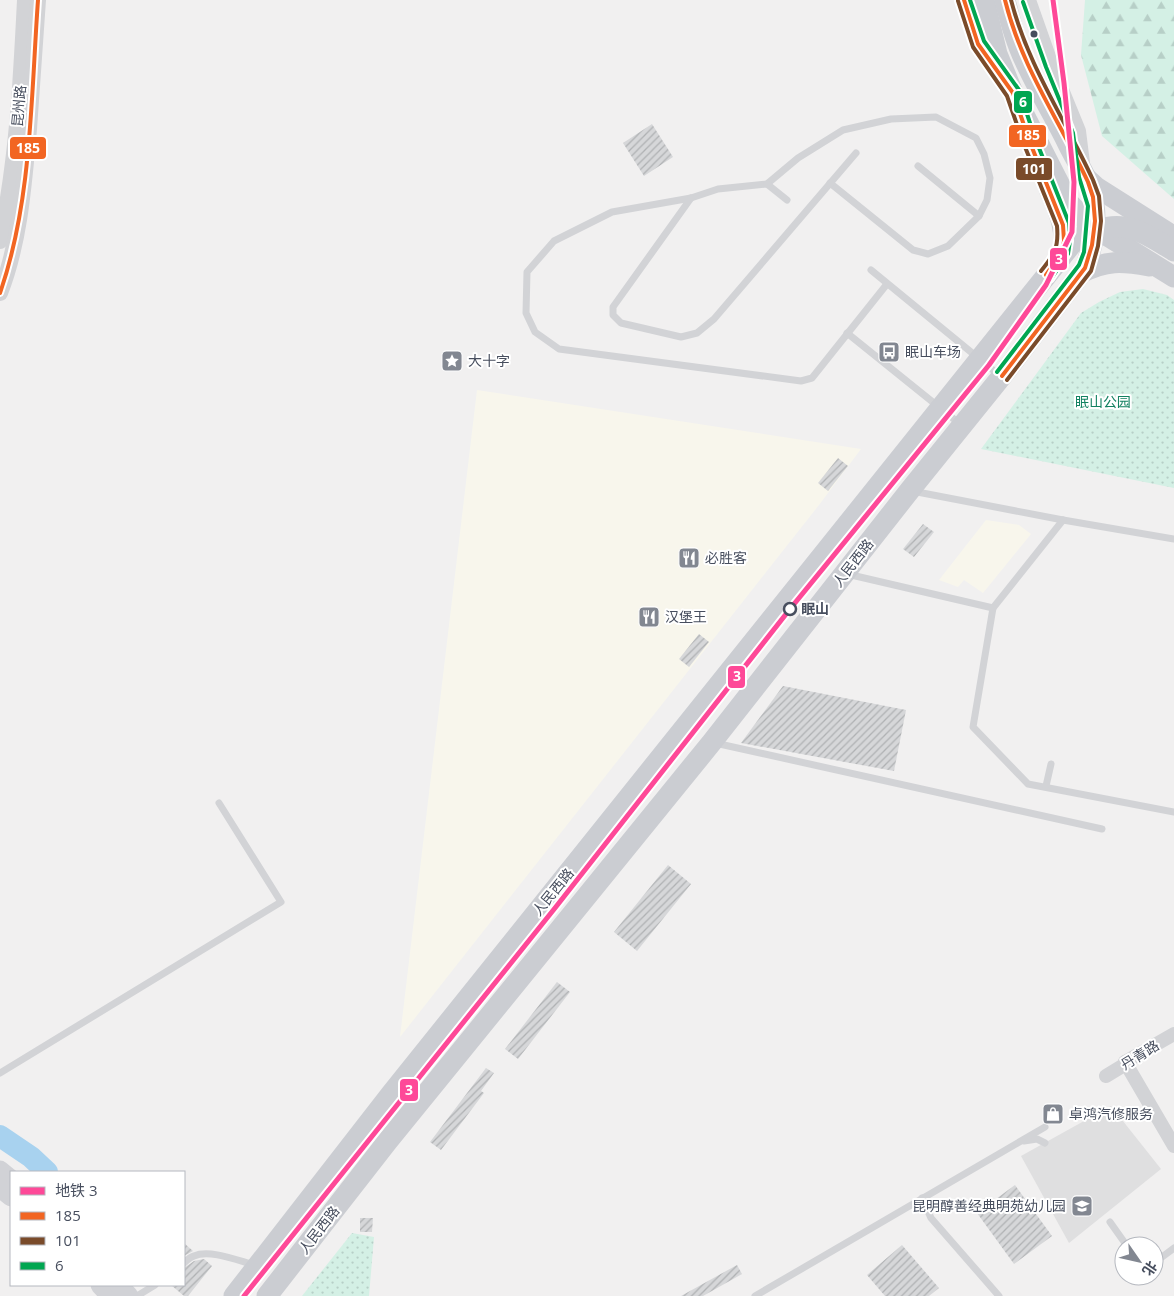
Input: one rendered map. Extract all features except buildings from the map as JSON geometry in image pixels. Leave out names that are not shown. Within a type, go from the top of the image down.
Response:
[{"type":"main road","points":[[984,0],[997,54],[1063,225],[1062,256]]},
{"type":"main road","points":[[1005,0],[1025,61],[1085,176],[1096,187],[1174,237]]},
{"type":"main road","points":[[1013,93],[1063,194],[1072,207],[1095,230],[1169,270]]},
{"type":"main road","name":"人民西路","points":[[267,1296],[381,1149],[712,742],[1002,376],[1081,273],[1090,253],[1095,230],[1094,205],[1085,176]]},
{"type":"main road","points":[[1095,230],[1117,225],[1132,228],[1174,251]]},
{"type":"main road","name":"人民西路","points":[[234,1296],[397,1087],[1062,256],[1075,240],[1095,230]]},
{"type":"main road","points":[[1081,273],[1094,266],[1126,262],[1169,270]]},
{"type":"main road","points":[[0,1170],[10,1178]]},
{"type":"main road","points":[[0,1188],[10,1196]]},
{"type":"main road","points":[[101,1286],[110,1296]]},
{"type":"main road","points":[[120,1286],[129,1296]]},
{"type":"street","name":"昆州路","points":[[0,242],[15,153],[25,0]]},
{"type":"street","name":"昆州路","points":[[0,293],[6,278],[20,216],[38,0]]},
{"type":"street","points":[[964,0],[978,44],[1013,93]]},
{"type":"street","points":[[1029,0],[1052,65],[1079,131],[1085,176]]},
{"type":"street","name":"丹青路","points":[[1125,1062],[1174,1034]]},
{"type":"street","points":[[1125,1062],[1174,1146]]},
{"type":"street","name":"丹青路","points":[[1106,1076],[1129,1062],[1125,1062]]},
{"type":"lane","points":[[830,183],[913,250],[928,254],[948,246],[979,216],[987,200],[990,178],[984,154],[976,138],[936,117],[891,119],[843,130],[798,158],[767,184],[718,189],[691,198],[612,212],[554,241],[527,272],[526,312],[535,332],[559,349],[801,381],[812,378],[887,284]]},
{"type":"lane","points":[[691,198],[613,307],[613,315],[621,323],[681,337],[697,333],[714,319],[856,153]]},
{"type":"lane","points":[[918,166],[979,216]]},
{"type":"lane","points":[[767,184],[787,200]]},
{"type":"lane","points":[[871,270],[1002,376]]},
{"type":"lane","points":[[848,333],[962,426]]},
{"type":"lane","points":[[910,490],[1063,520],[1174,539]]},
{"type":"lane","points":[[1063,520],[993,608],[974,727],[1028,784],[1174,812]]},
{"type":"lane","points":[[844,573],[993,608]]},
{"type":"lane","points":[[712,742],[1102,829]]},
{"type":"lane","points":[[1046,786],[1051,764]]},
{"type":"lane","points":[[0,1073],[281,902],[219,803]]},
{"type":"lane","points":[[755,1296],[1045,1127]]},
{"type":"lane","points":[[1019,1142],[1037,1139],[1045,1142]]},
{"type":"lane","points":[[922,1198],[931,1218],[999,1296]]},
{"type":"lane","points":[[1110,1222],[1120,1236]]},
{"type":"lane","points":[[185,1262],[192,1256],[204,1254],[232,1258],[257,1266]]},
{"type":"lane","points":[[137,1296],[153,1286]]},
{"type":"shaded area","points":[[477,390],[861,449],[400,1037]]},
{"type":"shaded area","points":[[986,520],[1019,525],[1031,534],[983,593],[964,580],[958,587],[939,580]]},
{"type":"shaded area","name":"昆明醇善经典明苑幼儿园","points":[[1111,1106],[1161,1169],[1069,1243],[1021,1156]]},
{"type":"green space","points":[[1085,0],[1174,0],[1174,199],[1102,136],[1081,55]]},
{"type":"green space","name":"眠山公园","points":[[1143,289],[1167,295],[1174,300],[1174,488],[981,449],[1081,313],[1120,292]]},
{"type":"green space","points":[[352,1233],[374,1237],[369,1296],[302,1296]]},
{"type":"waterway","points":[[0,1136],[31,1157],[46,1171]]},
{"type":"metro line","name":"3","points":[[244,1296],[555,908],[790,609],[989,365],[1046,285],[1072,232],[1074,182],[1053,0]]},
{"type":"transit line","name":"185","points":[[0,293],[11,258],[24,185],[38,0]]},
{"type":"transit line","name":"185","points":[[964,0],[978,44],[1013,93],[1029,140],[1063,225],[1064,241],[1062,252],[1046,275]]},
{"type":"transit line","name":"6","points":[[970,0],[984,41],[1019,90],[1035,138],[1069,223],[1070,241],[1068,254],[1051,279]]},
{"type":"transit line","name":"185","points":[[1002,376],[1085,268],[1092,245],[1095,221],[1093,197],[1088,182],[1031,71],[1012,25],[1005,0]]},
{"type":"transit line","name":"101","points":[[1007,380],[1091,271],[1098,246],[1101,221],[1099,196],[1093,180],[1037,70],[1018,24],[1011,0]]},
{"type":"transit line","name":"101","points":[[958,1],[973,47],[1007,96],[1023,142],[1057,226],[1055,251],[1041,271]]},
{"type":"transit line","name":"6","points":[[997,372],[1079,265],[1084,252],[1088,206],[1079,177],[1073,133],[1046,67],[1023,2]]},
{"type":"place","name":"眠山车场","points":[[889,352]]},
{"type":"place","name":"大十字","points":[[452,361]]},
{"type":"place","name":"必胜客","points":[[689,558]]},
{"type":"place","name":"眠山","points":[[790,609]]},
{"type":"place","name":"汉堡王","points":[[649,617]]},
{"type":"place","name":"卓鸿汽修服务","points":[[1053,1114]]},
{"type":"place","name":"昆明醇善经典明苑幼儿园","points":[[1082,1206]]}]
